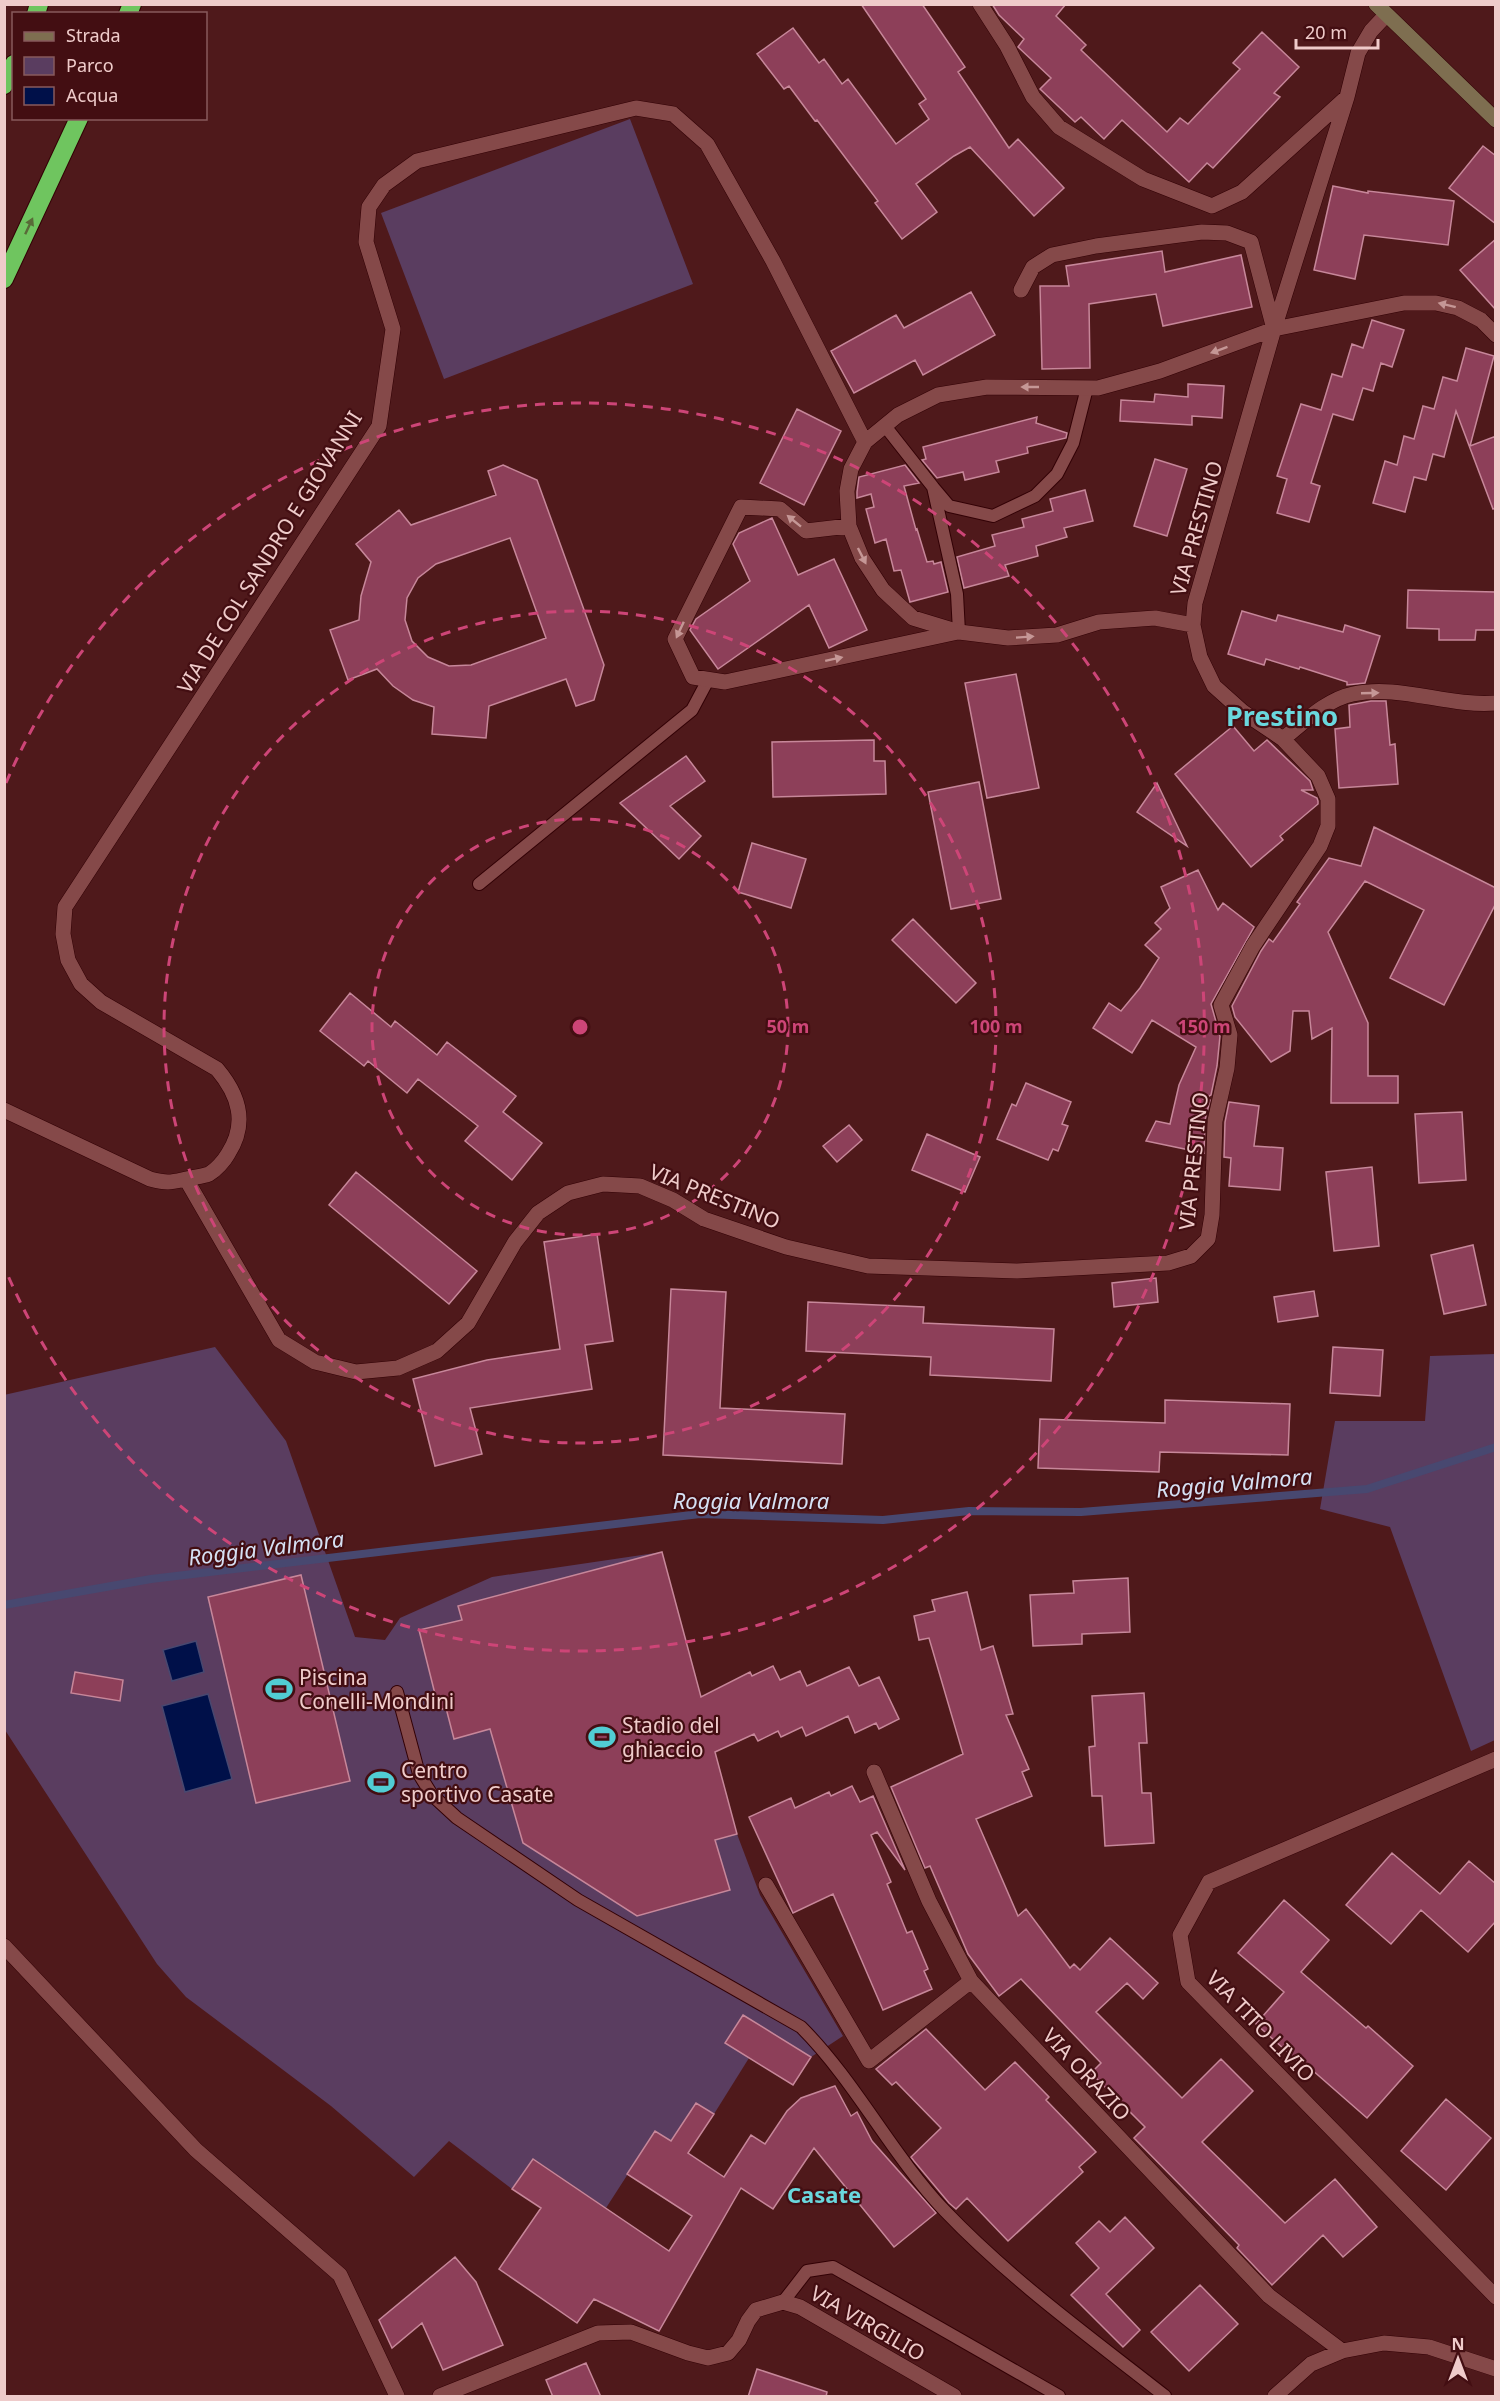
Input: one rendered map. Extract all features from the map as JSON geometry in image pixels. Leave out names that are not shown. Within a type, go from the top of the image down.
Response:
[{"type":"highway","points":[[4,85],[12,68]]},
{"type":"highway","points":[[4,279],[78,120]]},
{"type":"main road","points":[[1381,10],[1496,120]]},
{"type":"street","points":[[980,4],[1007,46],[1033,97],[1059,127],[1143,179],[1212,206],[1242,192],[1347,97]]},
{"type":"street","name":"VIA PRESTINO","points":[[186,1179],[279,1340],[315,1362],[356,1372],[398,1368],[437,1351],[468,1323],[515,1242],[538,1213],[568,1193],[603,1184],[639,1186],[674,1200],[704,1219],[786,1247],[868,1266],[1017,1271],[1168,1263],[1191,1256],[1208,1239],[1212,1215],[1215,1121],[1227,1068],[1230,1035],[1221,1005],[1253,946],[1320,846],[1328,826],[1328,800],[1318,776],[1283,739],[1243,712],[1214,686],[1200,657],[1193,625],[1195,603],[1274,329],[1347,97],[1358,53],[1381,10]]},
{"type":"street","name":"VIA DE COL SANDRO E GIOVANNI","points":[[4,1110],[150,1179],[170,1184],[209,1174],[224,1160],[235,1143],[239,1123],[238,1103],[230,1084],[217,1069],[101,1002],[81,984],[68,960],[63,934],[65,907],[379,426],[393,329],[366,242],[369,207],[384,185],[417,161],[636,108],[672,114],[707,144],[773,261],[865,442]]},
{"type":"street","points":[[1021,290],[1033,267],[1052,255],[1096,246],[1202,232],[1227,233],[1251,242],[1274,329]]},
{"type":"street","points":[[1193,625],[1155,618],[1099,622],[1057,635],[1008,638],[958,632],[913,618],[884,590],[862,558],[849,526],[847,491],[851,469],[865,442],[898,415],[938,395],[987,387],[1098,388],[1160,371],[1274,329],[1404,303],[1436,303],[1458,308],[1481,320],[1496,335]]},
{"type":"street","points":[[849,526],[806,531],[780,509],[741,507],[675,639],[693,677],[725,682],[958,632]]},
{"type":"street","points":[[1283,739],[1323,708],[1352,694],[1389,693],[1496,703]]},
{"type":"street","name":"VIA TITO LIVIO","points":[[1496,1759],[1209,1882],[1180,1935],[1188,1982],[1496,2297]]},
{"type":"street","name":"VIA ORAZIO","points":[[874,1772],[929,1901],[971,1981],[1269,2296],[1342,2350]]},
{"type":"street","points":[[766,1885],[869,2061],[971,1981]]},
{"type":"street","points":[[4,1946],[196,2150],[340,2275],[397,2397]]},
{"type":"street","name":"VIA VIRGILIO","points":[[440,2397],[598,2333],[632,2332],[708,2358],[729,2353],[740,2340],[748,2321],[756,2310],[783,2302],[800,2307],[954,2397]]},
{"type":"street","points":[[1275,2397],[1311,2364],[1342,2350],[1384,2343],[1429,2347],[1496,2369]]},
{"type":"lane","points":[[885,426],[948,506],[993,516],[1035,496],[1057,474],[1073,443],[1087,388]]},
{"type":"lane","points":[[933,487],[957,594],[958,632]]},
{"type":"lane","points":[[479,884],[692,710],[708,680]]},
{"type":"lane","points":[[397,1692],[418,1774],[440,1803],[457,1818],[578,1899],[801,2027],[825,2051],[906,2164],[945,2210],[1034,2293],[1165,2397]]},
{"type":"lane","points":[[783,2302],[807,2271],[833,2267],[1059,2397]]},
{"type":"green space","points":[[630,119],[693,284],[444,379],[381,213]]},
{"type":"green space","name":"Centro sportivo Casate","points":[[215,1347],[286,1441],[355,1637],[385,1640],[400,1618],[492,1577],[662,1552],[737,1834],[760,1895],[843,2036],[811,2057],[793,2085],[749,2058],[714,2114],[696,2103],[671,2141],[655,2132],[606,2208],[534,2159],[512,2189],[449,2141],[414,2177],[331,2106],[186,1997],[157,1964],[5,1730],[4,1395]]},
{"type":"green space","points":[[1495,1354],[1495,1740],[1471,1751],[1390,1527],[1320,1509],[1335,1421],[1425,1421],[1430,1356]]},
{"type":"water","points":[[196,1641],[204,1672],[172,1681],[163,1650]]},
{"type":"water","points":[[208,1694],[232,1779],[185,1792],[162,1706]]},
{"type":"building","points":[[861,4],[922,4],[965,67],[958,72],[1009,148],[1018,139],[1064,188],[1034,216],[970,147],[916,184],[937,212],[902,239],[875,203],[878,201],[817,120],[815,121],[789,86],[784,89],[757,54],[793,28],[819,63],[824,59],[842,84],[848,79],[896,144],[929,119],[919,104],[926,99]]},
{"type":"building","points":[[992,4],[1066,4],[1056,16],[1086,45],[1081,50],[1167,132],[1180,118],[1188,124],[1240,69],[1233,63],[1262,32],[1299,67],[1274,93],[1280,97],[1213,168],[1207,163],[1189,182],[1122,120],[1104,139],[1081,117],[1075,122],[1040,89],[1051,78],[1018,47],[1024,39],[999,15]]},
{"type":"building","points":[[1483,146],[1496,156],[1496,224],[1449,188]]},
{"type":"building","points":[[1333,186],[1368,193],[1368,191],[1454,201],[1448,245],[1364,235],[1355,279],[1314,270]]},
{"type":"building","points":[[1496,239],[1496,310],[1460,270]]},
{"type":"building","points":[[1162,251],[1165,272],[1241,255],[1252,307],[1163,326],[1156,294],[1089,304],[1090,368],[1042,369],[1040,286],[1069,286],[1066,266]]},
{"type":"building","points":[[971,292],[995,335],[923,375],[915,360],[854,393],[831,351],[896,315],[904,328]]},
{"type":"building","points":[[1372,320],[1404,330],[1392,367],[1381,363],[1373,391],[1363,388],[1353,420],[1333,414],[1311,483],[1320,486],[1309,522],[1277,513],[1287,479],[1277,476],[1301,404],[1321,410],[1332,374],[1342,377],[1352,344],[1363,348]]},
{"type":"building","points":[[1466,348],[1494,356],[1470,446],[1496,436],[1496,508],[1493,509],[1456,411],[1444,457],[1433,454],[1426,480],[1414,477],[1405,512],[1373,503],[1385,461],[1397,465],[1404,436],[1414,439],[1423,406],[1434,409],[1443,377],[1457,381]]},
{"type":"building","points":[[1188,384],[1224,386],[1222,418],[1192,416],[1192,425],[1120,421],[1121,400],[1154,402],[1155,394],[1188,397]]},
{"type":"building","points":[[797,409],[841,431],[804,505],[760,483]]},
{"type":"building","points":[[1037,417],[1036,423],[1067,433],[1066,438],[1027,447],[1028,453],[996,461],[999,472],[965,480],[963,472],[937,478],[922,460],[926,459],[923,447]]},
{"type":"building","points":[[1155,459],[1187,469],[1167,536],[1134,526]]},
{"type":"building","points":[[503,465],[537,480],[604,665],[594,700],[576,706],[566,679],[489,706],[486,738],[432,734],[434,707],[413,700],[393,686],[377,669],[348,680],[330,630],[359,620],[361,596],[371,562],[356,544],[399,510],[411,525],[496,495],[488,471]],"holes":[[[510,538],[546,638],[471,665],[449,666],[428,657],[412,641],[405,620],[407,598],[418,578],[436,564]]]},
{"type":"building","points":[[905,465],[919,483],[904,486],[916,530],[927,562],[933,561],[934,564],[941,562],[948,592],[910,602],[901,570],[894,571],[886,539],[875,543],[866,509],[874,507],[871,494],[857,498],[859,477]]},
{"type":"building","points":[[1085,490],[1093,521],[1064,528],[1067,537],[1036,546],[1038,556],[1005,565],[1009,576],[964,588],[957,557],[995,546],[992,535],[1024,527],[1022,519],[1053,511],[1050,499]]},
{"type":"building","points":[[772,518],[798,575],[834,559],[867,630],[829,648],[809,605],[718,669],[690,630],[696,619],[750,581],[733,544],[739,533]]},
{"type":"building","points":[[1408,590],[1496,592],[1496,630],[1476,630],[1475,640],[1439,640],[1439,629],[1407,628]]},
{"type":"building","points":[[1242,611],[1276,621],[1278,615],[1343,632],[1345,625],[1380,636],[1365,683],[1347,685],[1347,682],[1300,667],[1299,669],[1266,659],[1264,665],[1228,654]]},
{"type":"building","points":[[1016,674],[1039,788],[987,798],[965,683]]},
{"type":"building","points":[[1386,701],[1390,745],[1395,744],[1398,784],[1339,788],[1335,729],[1350,727],[1349,705]]},
{"type":"building","points":[[1233,726],[1254,751],[1267,740],[1310,781],[1313,790],[1301,790],[1317,798],[1318,801],[1318,804],[1280,836],[1283,840],[1251,867],[1175,774]]},
{"type":"building","points":[[874,740],[874,761],[885,761],[886,794],[773,797],[772,742]]},
{"type":"building","points":[[686,756],[705,781],[670,806],[701,836],[679,859],[620,803]]},
{"type":"building","points":[[979,782],[1001,899],[951,909],[928,792]]},
{"type":"building","points":[[1157,783],[1187,846],[1137,812]]},
{"type":"building","points":[[1374,827],[1496,888],[1496,903],[1444,1005],[1390,978],[1424,910],[1365,881],[1328,932],[1368,1023],[1368,1076],[1398,1076],[1398,1103],[1331,1103],[1332,1028],[1312,1039],[1309,1011],[1293,1011],[1290,1051],[1271,1062],[1235,1017],[1232,1006],[1261,951],[1269,939],[1273,942],[1300,904],[1297,902],[1329,858],[1361,866]]},
{"type":"building","points":[[752,843],[806,859],[791,908],[738,892]]},
{"type":"building","points":[[1198,870],[1218,910],[1223,903],[1254,927],[1211,1004],[1220,1036],[1211,1095],[1204,1099],[1210,1100],[1205,1120],[1204,1153],[1146,1141],[1156,1121],[1170,1124],[1179,1085],[1196,1047],[1152,1020],[1132,1053],[1093,1028],[1109,1003],[1121,1011],[1140,988],[1159,958],[1145,945],[1161,929],[1155,923],[1170,908],[1161,887]]},
{"type":"building","points":[[913,919],[976,983],[956,1003],[892,940]]},
{"type":"building","points":[[350,993],[391,1027],[395,1021],[437,1055],[447,1042],[516,1096],[503,1112],[542,1143],[512,1180],[465,1141],[478,1126],[418,1079],[407,1093],[368,1061],[364,1066],[320,1031]]},
{"type":"building","points":[[1026,1083],[1071,1102],[1062,1124],[1068,1126],[1058,1151],[1053,1149],[1048,1160],[997,1139],[1012,1104],[1016,1106]]},
{"type":"building","points":[[1229,1102],[1259,1106],[1254,1146],[1283,1148],[1280,1190],[1229,1186],[1231,1158],[1224,1157],[1225,1122]]},
{"type":"building","points":[[1462,1112],[1466,1180],[1419,1183],[1415,1114]]},
{"type":"building","points":[[849,1125],[862,1140],[837,1162],[823,1146]]},
{"type":"building","points":[[927,1134],[980,1157],[965,1192],[912,1170]]},
{"type":"building","points":[[1372,1167],[1379,1246],[1334,1251],[1326,1172]]},
{"type":"building","points":[[356,1172],[477,1271],[449,1304],[329,1205]]},
{"type":"building","points":[[597,1234],[613,1341],[585,1345],[592,1389],[470,1408],[482,1454],[435,1466],[413,1379],[487,1360],[560,1349],[544,1242]]},
{"type":"building","points":[[1473,1245],[1486,1305],[1444,1314],[1431,1255]]},
{"type":"building","points":[[1156,1278],[1158,1302],[1114,1307],[1112,1283]]},
{"type":"building","points":[[671,1289],[726,1292],[720,1408],[845,1414],[842,1464],[663,1455]]},
{"type":"building","points":[[1314,1291],[1318,1316],[1278,1322],[1274,1297]]},
{"type":"building","points":[[808,1302],[924,1307],[923,1323],[1054,1329],[1051,1381],[930,1375],[931,1357],[806,1351]]},
{"type":"building","points":[[1333,1347],[1383,1350],[1380,1396],[1330,1393]]},
{"type":"building","points":[[1165,1400],[1290,1404],[1288,1455],[1160,1452],[1159,1472],[1038,1468],[1040,1419],[1165,1423]]},
{"type":"building","name":"Stadio del ghiaccio","points":[[662,1552],[701,1697],[750,1672],[752,1676],[773,1666],[780,1680],[800,1671],[807,1686],[849,1667],[859,1686],[879,1677],[899,1719],[879,1729],[876,1723],[855,1733],[848,1716],[806,1736],[802,1727],[781,1737],[778,1731],[758,1741],[754,1734],[715,1752],[737,1834],[715,1840],[730,1890],[637,1916],[523,1843],[490,1729],[454,1739],[446,1708],[439,1710],[419,1630],[462,1620],[458,1606]]},
{"type":"building","name":"Piscina Conelli-Mondini","points":[[301,1575],[350,1781],[256,1803],[208,1597]]},
{"type":"building","points":[[1128,1578],[1130,1632],[1082,1634],[1082,1644],[1033,1646],[1030,1595],[1074,1593],[1073,1581]]},
{"type":"building","points":[[967,1592],[981,1650],[993,1646],[1013,1714],[1006,1715],[1029,1769],[1022,1772],[1032,1796],[976,1819],[1018,1916],[1026,1909],[1070,1968],[1074,1964],[1080,1970],[1110,1938],[1158,1983],[1143,1999],[1127,1983],[1096,2012],[1182,2098],[1221,2059],[1253,2091],[1202,2142],[1285,2223],[1335,2179],[1377,2227],[1343,2257],[1323,2235],[1272,2285],[1237,2248],[1239,2245],[1134,2138],[1145,2127],[1091,2073],[1101,2063],[1021,1979],[999,1996],[968,1954],[930,1866],[925,1868],[891,1787],[963,1754],[929,1638],[919,1640],[914,1616],[935,1611],[932,1600]]},
{"type":"building","points":[[75,1672],[123,1680],[120,1701],[71,1693]]},
{"type":"building","points":[[1144,1693],[1147,1743],[1139,1743],[1142,1793],[1151,1793],[1154,1843],[1105,1846],[1102,1796],[1092,1796],[1089,1747],[1095,1746],[1092,1696]]},
{"type":"building","points":[[852,1786],[860,1802],[873,1796],[905,1870],[877,1832],[871,1835],[891,1882],[887,1884],[907,1933],[912,1931],[928,1969],[924,1971],[932,1989],[883,2010],[833,1894],[793,1913],[749,1817],[791,1798],[795,1808],[829,1792],[831,1796]]},
{"type":"building","points":[[1392,1853],[1440,1894],[1469,1861],[1496,1884],[1496,1921],[1468,1952],[1421,1910],[1391,1944],[1346,1905]]},
{"type":"building","points":[[1284,1900],[1329,1940],[1301,1972],[1413,2066],[1367,2118],[1256,2024],[1284,1992],[1238,1953]]},
{"type":"building","points":[[743,2015],[811,2057],[793,2085],[725,2043]]},
{"type":"building","points":[[926,2029],[985,2090],[1015,2062],[1049,2097],[1046,2100],[1096,2152],[1079,2167],[1083,2172],[1008,2241],[967,2198],[956,2209],[914,2161],[911,2157],[941,2128],[896,2082],[892,2085],[876,2069]]},
{"type":"building","points":[[835,2086],[851,2116],[857,2112],[872,2141],[936,2213],[894,2247],[814,2148],[773,2209],[741,2188],[659,2331],[594,2299],[577,2323],[499,2269],[541,2208],[512,2189],[533,2159],[669,2251],[692,2216],[627,2174],[655,2131],[671,2141],[696,2103],[714,2114],[688,2153],[724,2177],[751,2135],[765,2144],[787,2111],[801,2098]]},
{"type":"building","points":[[1446,2099],[1491,2138],[1446,2190],[1401,2151]]},
{"type":"building","points":[[1125,2217],[1154,2248],[1106,2294],[1140,2330],[1123,2347],[1071,2295],[1099,2268],[1076,2243],[1099,2221],[1110,2232]]},
{"type":"building","points":[[455,2257],[476,2282],[503,2345],[443,2370],[422,2323],[392,2348],[379,2320]]},
{"type":"building","points":[[1200,2285],[1238,2324],[1189,2371],[1151,2332]]},
{"type":"building","points":[[586,2363],[601,2397],[553,2397],[546,2380]]},
{"type":"building","points":[[757,2369],[827,2392],[826,2397],[748,2397]]},
{"type":"waterway","name":"Roggia Valmora","points":[[4,1605],[151,1579],[700,1514],[883,1520],[969,1511],[1081,1512],[1367,1489],[1496,1447]]},
{"type":"place","name":"Piscina Conelli-Mondini","points":[[279,1689]]},
{"type":"place","name":"Stadio del ghiaccio","points":[[602,1737]]},
{"type":"place","name":"Centro sportivo Casate","points":[[381,1782]]},
{"type":"district","name":"Prestino","points":[[1282,715]]},
{"type":"district","name":"Casate","points":[[824,2194]]}]
